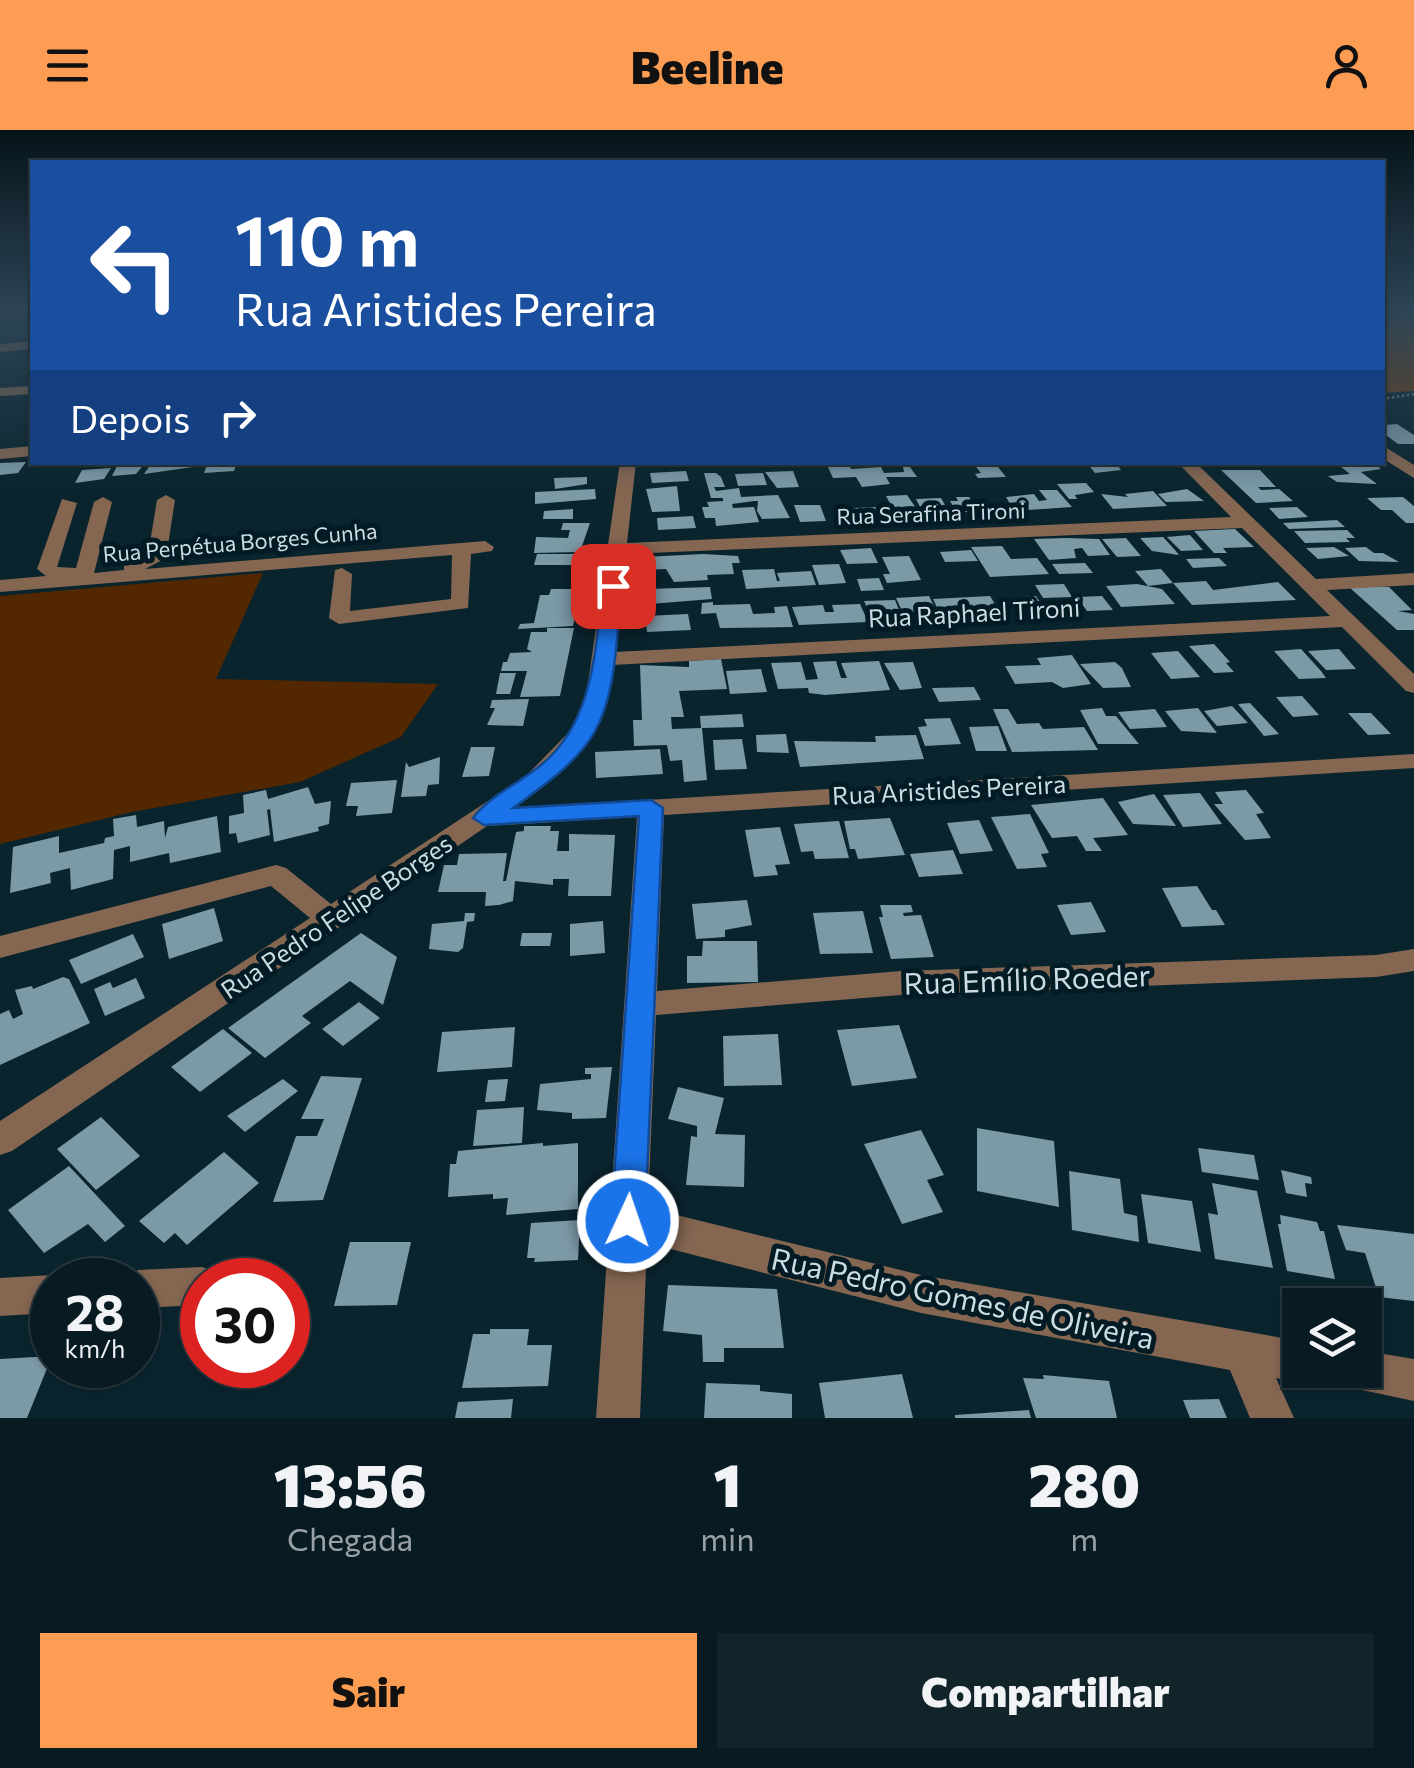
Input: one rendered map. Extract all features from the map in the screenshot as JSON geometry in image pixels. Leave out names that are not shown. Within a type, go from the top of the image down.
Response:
[{"type":"street","points":[[0,392],[30,390]]},
{"type":"street","points":[[0,454],[30,452]]},
{"type":"street","points":[[1385,452],[1414,474]]},
{"type":"street","name":"Rua Pedro Felipe Borges","points":[[0,1140],[484,818],[551,768],[583,732],[597,698],[627,465]]},
{"type":"street","points":[[1187,465],[1414,686]]},
{"type":"street","points":[[68,504],[46,569],[72,575],[152,563],[157,558],[166,500]]},
{"type":"street","points":[[72,575],[102,502]]},
{"type":"street","name":"Rua Serafina Tironi","points":[[617,549],[1246,522]]},
{"type":"street","name":"Rua Perpétua Borges Cunha","points":[[0,586],[72,575],[484,547]]},
{"type":"street","points":[[342,574],[339,618],[461,604],[462,549]]},
{"type":"street","points":[[1310,584],[1414,579]]},
{"type":"street","name":"Rua Raphael Tironi","points":[[604,659],[1347,620]]},
{"type":"street","name":"Rua Aristides Pereira","points":[[484,818],[1414,761]]},
{"type":"street","points":[[618,1418],[651,808]]},
{"type":"street","points":[[0,947],[276,875],[331,918]]},
{"type":"street","name":"Rua Emílio Roeder","points":[[640,1004],[882,984],[1376,966],[1414,960]]},
{"type":"street","name":"Rua Pedro Gomes de Oliveira","points":[[628,1221],[920,1294],[1282,1359]]},
{"type":"street","points":[[0,1296],[30,1295]]},
{"type":"street","points":[[1244,1353],[1272,1418]]},
{"type":"street","points":[[1382,1375],[1414,1380]]},
{"type":"path","points":[[1385,399],[1414,394]]},
{"type":"shaded area","points":[[1385,372],[1414,372],[1414,391],[1385,393]]},
{"type":"shaded area","points":[[263,573],[216,679],[438,684],[401,737],[300,782],[132,812],[0,844],[0,596]]},
{"type":"building","points":[[1397,424],[1414,435],[1414,444],[1398,444],[1385,434],[1385,425]]},
{"type":"building","points":[[26,462],[18,473],[0,475],[0,463]]},
{"type":"building","points":[[118,465],[144,465],[136,474],[112,476]]},
{"type":"building","points":[[150,465],[207,465],[144,474]]},
{"type":"building","points":[[207,465],[236,465],[234,471],[204,473]]},
{"type":"building","points":[[827,465],[849,465],[851,469],[881,467],[884,473],[904,472],[903,467],[910,467],[917,477],[886,477],[890,484],[862,487],[856,477],[833,478]]},
{"type":"building","points":[[1088,465],[1117,465],[1121,470],[1095,473]]},
{"type":"building","points":[[1339,465],[1376,465],[1381,469],[1361,472],[1377,484],[1337,482],[1328,476],[1350,474]]},
{"type":"building","points":[[976,467],[998,467],[1006,477],[978,478],[975,474],[981,473]]},
{"type":"building","points":[[111,468],[104,479],[75,483],[82,470]]},
{"type":"building","points":[[1221,470],[1260,470],[1276,487],[1258,487],[1261,490],[1279,489],[1293,501],[1256,503]]},
{"type":"building","points":[[686,471],[689,481],[652,483],[650,473]]},
{"type":"building","points":[[793,471],[799,487],[777,488],[765,472]]},
{"type":"building","points":[[704,473],[721,477],[725,487],[714,487],[716,491],[739,488],[741,497],[778,495],[790,518],[762,519],[757,511],[758,501],[754,501],[732,504],[733,508],[754,507],[759,522],[716,526],[715,518],[705,518],[702,507],[723,498],[711,498]]},
{"type":"building","points":[[763,473],[767,485],[738,486],[735,474]]},
{"type":"building","points":[[587,477],[587,484],[555,489],[554,478]]},
{"type":"building","points":[[1086,483],[1094,492],[1075,495],[1077,499],[1069,499],[1057,484]]},
{"type":"building","points":[[677,486],[680,511],[652,512],[646,489]]},
{"type":"building","points":[[595,489],[596,499],[535,504],[535,492]]},
{"type":"building","points":[[1187,489],[1204,501],[1166,502],[1158,494]]},
{"type":"building","points":[[1039,490],[1057,490],[1072,507],[1014,511],[1006,497],[1034,494],[1039,501],[1047,500]]},
{"type":"building","points":[[1153,491],[1167,506],[1113,509],[1101,494],[1128,497],[1125,494]]},
{"type":"building","points":[[907,495],[916,508],[920,507],[916,499],[941,498],[952,517],[912,516],[907,507],[892,507],[886,496]]},
{"type":"building","points":[[956,497],[969,497],[979,511],[951,513],[947,506],[953,506],[950,501],[958,501]]},
{"type":"building","points":[[1403,497],[1414,506],[1414,523],[1406,523],[1392,510],[1381,510],[1367,498]]},
{"type":"building","points":[[794,505],[820,505],[826,521],[800,522]]},
{"type":"building","points":[[883,507],[888,522],[860,523],[853,508]]},
{"type":"building","points":[[1297,507],[1308,517],[1279,519],[1269,508]]},
{"type":"building","points":[[573,509],[573,519],[543,519],[544,511]]},
{"type":"building","points":[[693,516],[696,528],[658,530],[657,518]]},
{"type":"building","points":[[1337,520],[1345,527],[1289,529],[1283,523]]},
{"type":"building","points":[[563,523],[590,523],[580,552],[534,553],[536,537],[568,538],[570,530],[561,530]]},
{"type":"building","points":[[1235,529],[1254,547],[1223,548],[1227,553],[1214,553],[1194,531]]},
{"type":"building","points":[[1347,530],[1355,538],[1346,538],[1350,542],[1305,543],[1294,531]]},
{"type":"building","points":[[1190,535],[1203,550],[1181,551],[1167,537]]},
{"type":"building","points":[[1163,537],[1179,555],[1152,551],[1140,538]]},
{"type":"building","points":[[1126,538],[1141,556],[1117,557],[1102,539]]},
{"type":"building","points":[[1034,539],[1099,539],[1110,555],[1088,556],[1082,548],[1074,549],[1076,558],[1049,560]]},
{"type":"building","points":[[1002,546],[1011,559],[1037,558],[1049,574],[990,577],[971,547]]},
{"type":"building","points":[[1334,547],[1349,556],[1318,559],[1306,548]]},
{"type":"building","points":[[1366,547],[1399,562],[1359,561],[1345,548]]},
{"type":"building","points":[[871,548],[878,563],[847,564],[840,550]]},
{"type":"building","points":[[971,550],[978,561],[945,562],[940,552]]},
{"type":"building","points":[[537,554],[580,554],[578,565],[534,565]]},
{"type":"building","points":[[738,556],[740,563],[732,563],[734,574],[707,575],[708,580],[674,582],[666,569],[645,570],[644,557]]},
{"type":"building","points":[[909,556],[921,580],[887,583],[883,574],[890,574],[882,557]]},
{"type":"building","points":[[1219,558],[1227,566],[1193,568],[1186,559]]},
{"type":"building","points":[[1085,563],[1093,573],[1059,574],[1052,564]]},
{"type":"building","points":[[839,564],[846,583],[819,585],[812,565]]},
{"type":"building","points":[[774,569],[777,581],[777,573],[811,571],[816,585],[746,589],[742,570]]},
{"type":"building","points":[[1161,569],[1173,583],[1148,586],[1135,571]]},
{"type":"building","points":[[879,578],[884,590],[861,591],[857,579]]},
{"type":"building","points":[[1206,581],[1213,590],[1278,582],[1296,600],[1192,605],[1173,583]]},
{"type":"building","points":[[1064,584],[1072,597],[1043,598],[1035,585]]},
{"type":"building","points":[[1137,584],[1162,589],[1175,604],[1121,607],[1106,586]]},
{"type":"building","points":[[710,587],[712,599],[650,604],[648,589]]},
{"type":"building","points":[[1349,587],[1389,587],[1412,610],[1398,611],[1414,614],[1414,630],[1397,630]]},
{"type":"building","points":[[551,589],[585,589],[583,607],[572,607],[571,611],[576,612],[573,626],[518,629],[520,624],[534,623],[540,595],[549,595]]},
{"type":"building","points":[[929,596],[940,618],[906,620],[896,598]]},
{"type":"building","points":[[990,596],[1001,614],[942,618],[933,599]]},
{"type":"building","points":[[1036,596],[1047,613],[1021,614],[1010,598]]},
{"type":"building","points":[[1102,596],[1113,610],[1087,611],[1077,597]]},
{"type":"building","points":[[895,600],[902,617],[872,619],[864,601]]},
{"type":"building","points":[[702,603],[750,604],[753,614],[775,613],[774,607],[787,606],[793,627],[720,628],[716,613],[701,614]]},
{"type":"building","points":[[860,604],[868,622],[799,625],[792,607],[823,605],[825,612],[834,612],[832,605]]},
{"type":"building","points":[[688,614],[691,630],[647,632],[645,616]]},
{"type":"building","points":[[547,628],[574,628],[560,696],[520,697],[527,671],[501,671],[503,662],[507,662],[510,653],[532,652],[527,649],[531,632],[547,632]]},
{"type":"building","points":[[1214,644],[1234,672],[1214,673],[1189,646]]},
{"type":"building","points":[[1301,649],[1326,678],[1299,679],[1274,651]]},
{"type":"building","points":[[1339,649],[1356,669],[1326,670],[1308,651]]},
{"type":"building","points":[[1178,651],[1200,677],[1171,679],[1151,653]]},
{"type":"building","points":[[1072,655],[1091,684],[1063,688],[1052,682],[1015,684],[1005,666],[1041,665],[1037,658]]},
{"type":"building","points":[[721,659],[727,689],[679,691],[684,717],[671,717],[672,729],[701,728],[700,716],[742,714],[744,727],[702,728],[707,780],[684,782],[682,760],[670,761],[667,745],[634,746],[633,720],[642,720],[640,665],[689,667],[689,661]]},
{"type":"building","points":[[836,661],[841,678],[847,678],[841,663],[879,661],[890,690],[825,695],[809,693],[808,688],[778,689],[771,663],[801,662],[806,680],[818,679],[813,662]]},
{"type":"building","points":[[913,662],[922,688],[900,690],[884,663]]},
{"type":"building","points":[[1115,662],[1131,687],[1103,688],[1080,664]]},
{"type":"building","points":[[761,669],[767,692],[730,694],[726,671]]},
{"type":"building","points":[[500,673],[516,673],[510,694],[496,694]]},
{"type":"building","points":[[974,687],[981,700],[939,702],[932,688]]},
{"type":"building","points":[[1302,696],[1319,715],[1293,717],[1276,697]]},
{"type":"building","points":[[529,699],[523,726],[487,725],[495,708],[490,708],[492,700]]},
{"type":"building","points":[[1250,703],[1279,734],[1264,736],[1238,704]]},
{"type":"building","points":[[1232,706],[1248,723],[1217,726],[1204,711]]},
{"type":"building","points":[[1102,708],[1106,716],[1116,716],[1139,744],[1098,744],[1080,710]]},
{"type":"building","points":[[1198,708],[1217,733],[1181,731],[1165,711]]},
{"type":"building","points":[[993,709],[1008,709],[1017,724],[1039,723],[1043,729],[1084,727],[1098,750],[1012,752]]},
{"type":"building","points":[[1155,709],[1167,727],[1130,729],[1118,712]]},
{"type":"building","points":[[1348,713],[1371,713],[1391,734],[1368,735]]},
{"type":"building","points":[[950,718],[961,744],[925,746],[918,727],[927,726],[924,719]]},
{"type":"building","points":[[998,726],[1007,751],[976,751],[969,727]]},
{"type":"building","points":[[786,734],[789,753],[757,752],[756,735]]},
{"type":"building","points":[[916,735],[924,759],[800,767],[794,741],[876,742],[875,736]]},
{"type":"building","points":[[742,739],[747,769],[715,770],[713,740]]},
{"type":"building","points":[[471,747],[495,747],[489,776],[462,777]]},
{"type":"building","points":[[660,749],[663,774],[596,778],[595,752]]},
{"type":"building","points":[[440,757],[439,784],[428,785],[426,796],[401,797],[406,762],[409,767]]},
{"type":"building","points":[[397,780],[392,813],[356,816],[358,806],[346,806],[351,783]]},
{"type":"building","points":[[308,787],[315,804],[331,801],[329,824],[318,827],[319,831],[274,842],[270,809],[270,835],[238,843],[236,833],[229,834],[229,816],[244,813],[243,795],[266,790],[268,799]]},
{"type":"building","points":[[1246,790],[1264,813],[1256,814],[1271,838],[1245,840],[1214,804],[1223,804],[1215,792]]},
{"type":"building","points":[[1200,793],[1222,824],[1183,827],[1163,795]]},
{"type":"building","points":[[1154,794],[1176,826],[1133,824],[1118,802]]},
{"type":"building","points":[[1103,798],[1128,835],[1093,838],[1102,851],[1086,851],[1077,836],[1052,838],[1031,805]]},
{"type":"building","points":[[1030,814],[1049,853],[1041,854],[1047,867],[1017,869],[991,817]]},
{"type":"building","points":[[136,815],[137,827],[164,821],[165,838],[168,827],[217,816],[221,852],[170,863],[169,853],[130,862],[130,846],[114,850],[113,879],[71,890],[70,868],[50,873],[51,883],[10,893],[13,847],[59,836],[59,853],[104,843],[105,838],[114,836],[113,819]]},
{"type":"building","points":[[890,818],[905,855],[858,859],[855,849],[850,849],[844,821]]},
{"type":"building","points":[[979,820],[993,851],[960,854],[947,823]]},
{"type":"building","points":[[839,821],[849,858],[815,859],[813,851],[801,852],[794,824]]},
{"type":"building","points":[[524,826],[551,826],[550,831],[559,831],[557,851],[569,851],[569,834],[615,835],[611,896],[568,896],[569,879],[553,879],[553,885],[515,881],[513,901],[499,905],[485,906],[486,892],[438,892],[444,865],[457,865],[459,854],[507,853],[506,881],[516,832],[524,831]]},
{"type":"building","points":[[780,827],[790,864],[775,865],[778,875],[754,877],[745,830]]},
{"type":"building","points":[[953,850],[963,874],[919,877],[910,854]]},
{"type":"building","points":[[1197,886],[1225,925],[1182,927],[1162,888]]},
{"type":"building","points":[[747,900],[752,925],[725,930],[725,937],[696,939],[692,904]]},
{"type":"building","points":[[1091,902],[1106,932],[1071,935],[1057,905]]},
{"type":"building","points":[[880,905],[911,905],[913,912],[903,913],[904,916],[921,915],[934,957],[891,959],[879,917],[883,917]]},
{"type":"building","points":[[214,908],[223,941],[169,959],[162,924]]},
{"type":"building","points":[[863,911],[873,953],[820,954],[813,913]]},
{"type":"building","points":[[465,913],[475,913],[474,921],[467,922],[463,948],[458,952],[429,949],[432,924],[464,921]]},
{"type":"building","points":[[603,921],[605,953],[570,956],[570,924]]},
{"type":"building","points":[[361,933],[397,957],[383,1005],[350,981],[302,1016],[311,1023],[265,1058],[228,1028]]},
{"type":"building","points":[[522,933],[552,933],[550,946],[520,946]]},
{"type":"building","points":[[133,934],[144,957],[81,984],[69,960]]},
{"type":"building","points":[[703,941],[757,941],[758,982],[687,983],[687,956],[702,956]]},
{"type":"building","points":[[63,977],[69,979],[90,1023],[0,1065],[0,1014],[9,1010],[13,1019],[23,1014],[15,990],[32,986],[33,989]]},
{"type":"building","points":[[136,978],[145,998],[105,1016],[94,989],[110,982],[113,988]]},
{"type":"building","points":[[359,1002],[380,1018],[343,1046],[322,1029]]},
{"type":"building","points":[[899,1025],[917,1078],[852,1086],[837,1030]]},
{"type":"building","points":[[515,1027],[512,1067],[437,1072],[442,1032]]},
{"type":"building","points":[[223,1029],[252,1053],[200,1092],[171,1067]]},
{"type":"building","points":[[778,1034],[782,1085],[724,1086],[723,1036]]},
{"type":"building","points":[[612,1067],[606,1118],[572,1119],[572,1113],[537,1110],[540,1084],[591,1079],[585,1068]]},
{"type":"building","points":[[321,1076],[362,1078],[323,1200],[273,1202],[296,1136],[317,1136],[324,1119],[301,1119]]},
{"type":"building","points":[[283,1079],[298,1091],[245,1132],[227,1116]]},
{"type":"building","points":[[508,1079],[505,1101],[485,1102],[488,1080]]},
{"type":"building","points":[[678,1087],[724,1098],[715,1134],[745,1135],[744,1187],[686,1185],[691,1136],[697,1137],[697,1126],[668,1119]]},
{"type":"building","points":[[524,1107],[522,1143],[473,1146],[477,1110]]},
{"type":"building","points":[[101,1117],[140,1156],[96,1190],[57,1149]]},
{"type":"building","points":[[977,1128],[1054,1141],[1059,1207],[977,1191]]},
{"type":"building","points":[[921,1130],[944,1175],[927,1180],[943,1212],[902,1224],[864,1144]]},
{"type":"building","points":[[578,1143],[578,1209],[506,1215],[508,1198],[493,1199],[493,1194],[448,1197],[450,1164],[456,1164],[458,1151]]},
{"type":"building","points":[[1198,1148],[1254,1155],[1259,1180],[1202,1172]]},
{"type":"building","points":[[224,1152],[259,1183],[187,1245],[175,1233],[164,1243],[139,1221]]},
{"type":"building","points":[[69,1166],[125,1226],[105,1242],[88,1224],[44,1253],[8,1210]]},
{"type":"building","points":[[1281,1170],[1311,1177],[1312,1184],[1305,1183],[1307,1197],[1286,1193]]},
{"type":"building","points":[[1069,1171],[1120,1179],[1124,1213],[1137,1216],[1139,1242],[1072,1230]]},
{"type":"building","points":[[1212,1183],[1257,1191],[1273,1268],[1215,1259],[1208,1213],[1218,1215]]},
{"type":"building","points":[[1141,1194],[1192,1201],[1201,1252],[1148,1243]]},
{"type":"building","points":[[1280,1215],[1317,1222],[1320,1231],[1324,1231],[1335,1279],[1287,1271],[1278,1224]]},
{"type":"building","points":[[580,1220],[578,1260],[534,1262],[535,1258],[527,1258],[531,1223]]},
{"type":"building","points":[[1337,1225],[1414,1234],[1414,1301],[1382,1297],[1382,1288],[1376,1288],[1365,1253],[1346,1250]]},
{"type":"building","points":[[350,1242],[411,1242],[397,1305],[334,1306]]},
{"type":"building","points":[[668,1285],[777,1289],[784,1348],[724,1348],[724,1362],[703,1362],[702,1335],[663,1331]]},
{"type":"building","points":[[490,1329],[529,1329],[527,1345],[552,1345],[548,1386],[462,1388],[473,1334],[490,1334]]},
{"type":"building","points":[[30,1357],[30,1388],[39,1388],[27,1418],[0,1418],[0,1359]]},
{"type":"building","points":[[902,1374],[913,1418],[825,1418],[819,1383]]},
{"type":"building","points":[[1043,1375],[1109,1381],[1117,1418],[1036,1418],[1023,1378],[1044,1379]]},
{"type":"building","points":[[706,1383],[760,1385],[760,1391],[792,1394],[792,1418],[704,1418]]},
{"type":"building","points":[[513,1399],[511,1418],[455,1418],[458,1402]]},
{"type":"building","points":[[1219,1399],[1227,1418],[1190,1418],[1183,1400]]},
{"type":"building","points":[[1029,1410],[1031,1418],[955,1418],[955,1415]]},
{"type":"route","points":[[613,586],[597,698],[583,732],[551,768],[484,818],[651,808],[628,1221]]}]
